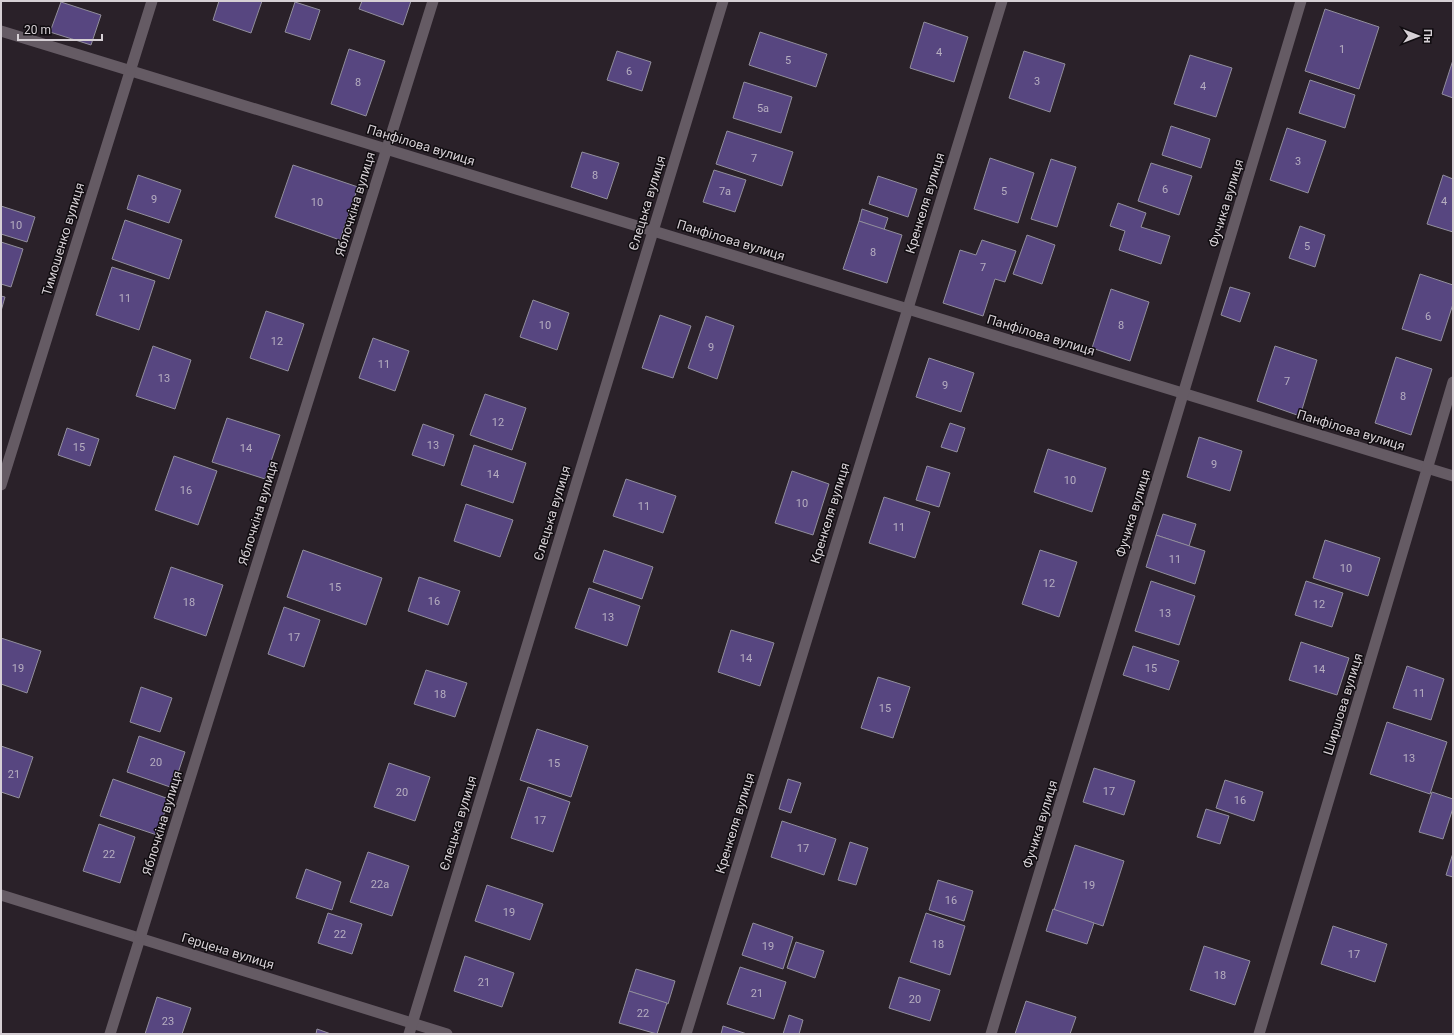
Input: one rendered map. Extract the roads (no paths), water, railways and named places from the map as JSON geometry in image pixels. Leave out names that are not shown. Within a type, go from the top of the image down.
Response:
[{"type":"street","name":"Тимошенко вулиця","points":[[1,485],[152,1]]},
{"type":"street","name":"Яблочкіна вулиця","points":[[110,1034],[433,1]]},
{"type":"street","name":"Єлецька вулиця","points":[[409,1034],[723,1]]},
{"type":"street","name":"Кренкеля вулиця","points":[[686,1034],[1002,1]]},
{"type":"street","name":"Фучика вулиця","points":[[992,1034],[1301,1]]},
{"type":"street","name":"Панфілова вулиця","points":[[1,31],[1453,476]]},
{"type":"street","name":"Ширшова вулиця","points":[[1260,1034],[1453,382]]},
{"type":"street","name":"Герцена вулиця","points":[[1,895],[448,1034]]}]
